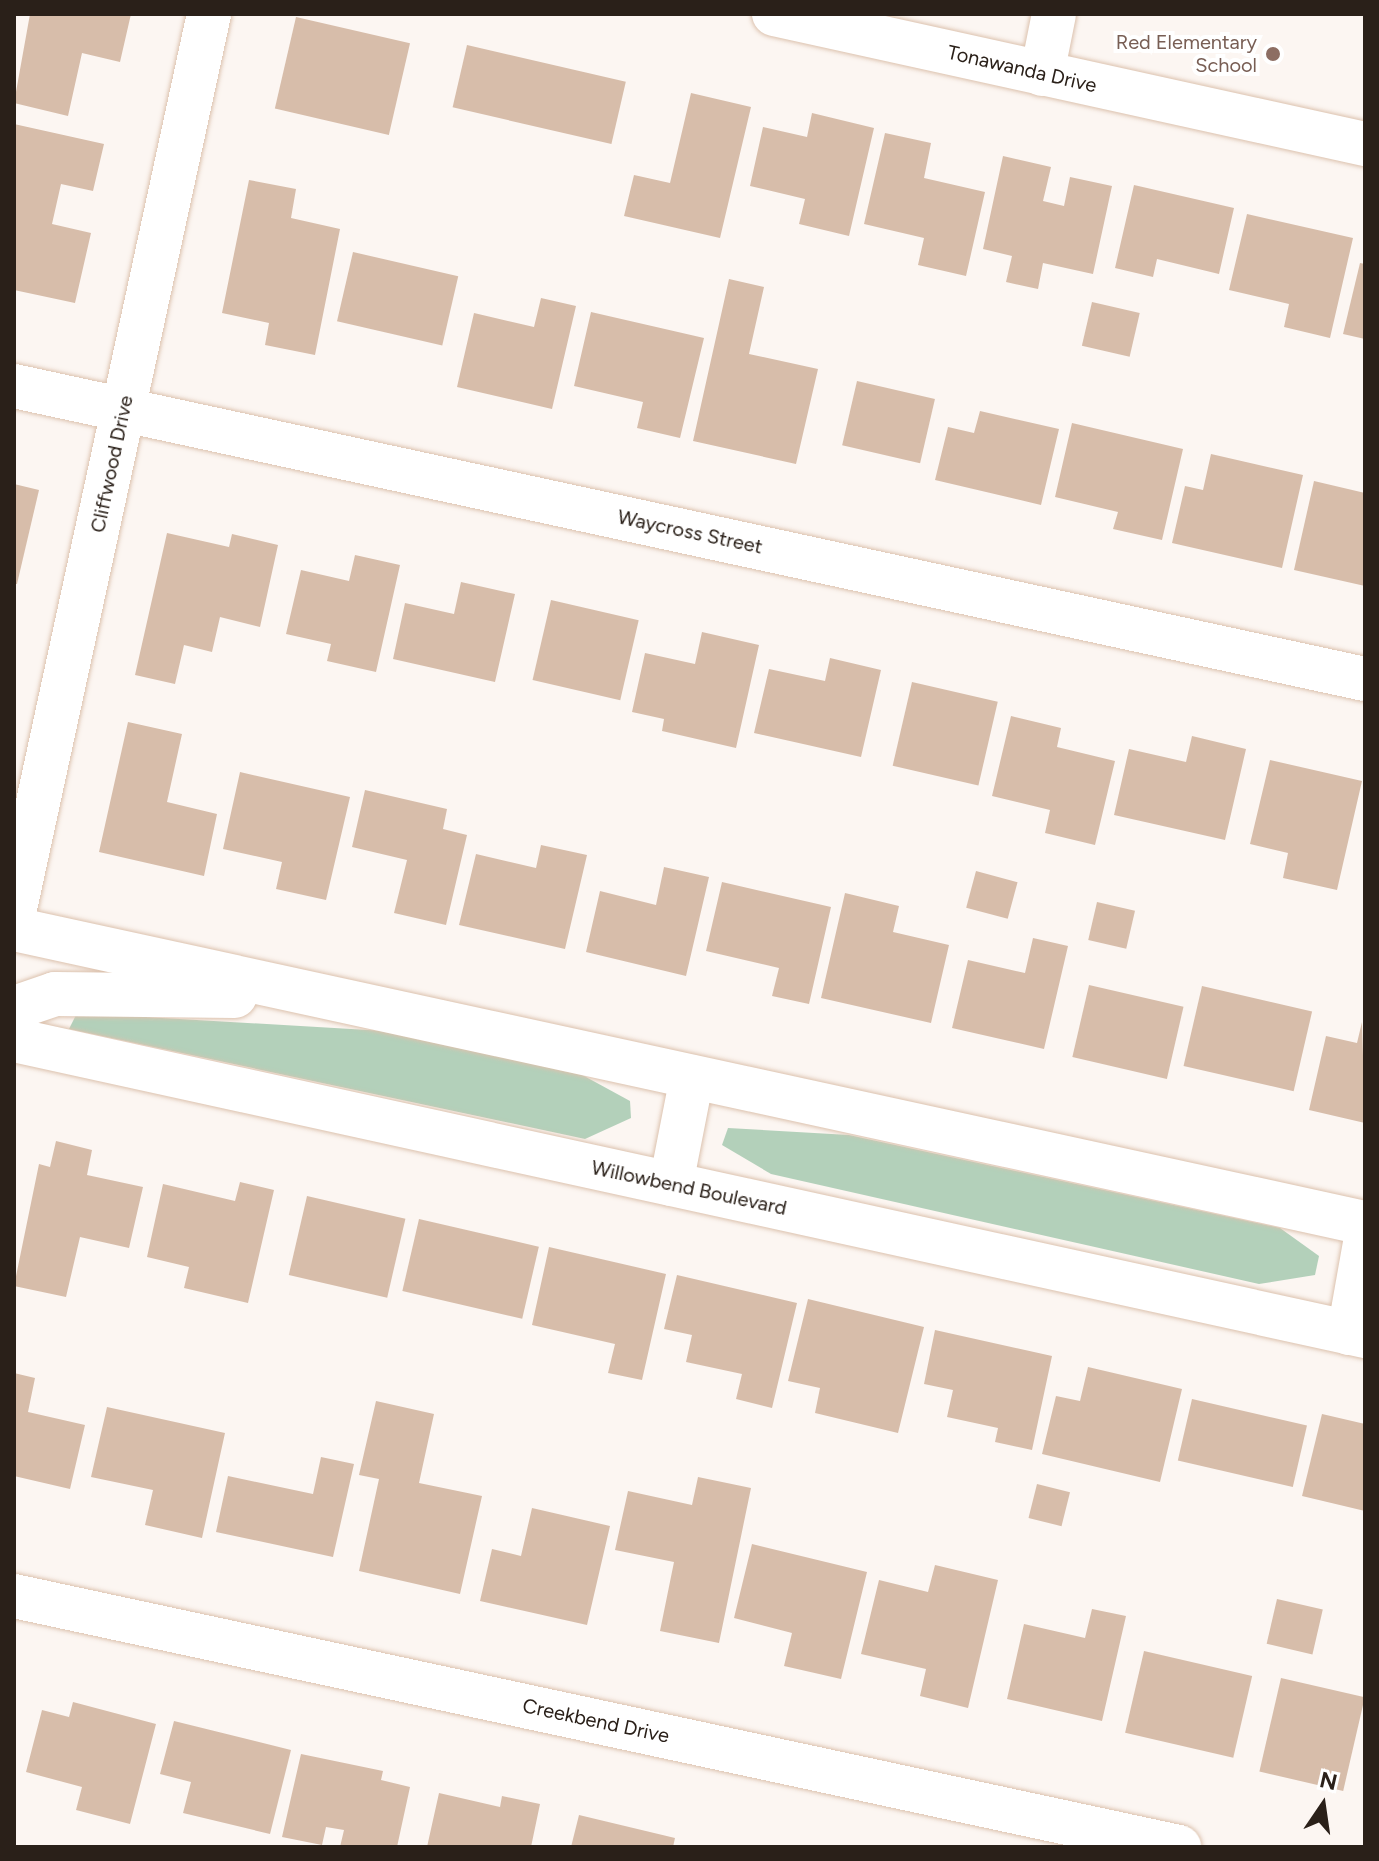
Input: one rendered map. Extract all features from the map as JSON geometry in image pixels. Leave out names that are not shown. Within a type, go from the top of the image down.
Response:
[{"type":"street","name":"Cliffwood Drive","points":[[14,913],[209,14]]},
{"type":"street","name":"Tonawanda Drive","points":[[774,14],[946,32],[1042,74],[1365,144]]},
{"type":"street","points":[[1042,74],[1054,14]]},
{"type":"street","name":"Waycross Street","points":[[14,386],[1365,679]]},
{"type":"street","points":[[14,929],[1365,1223]]},
{"type":"street","points":[[14,1008],[55,994],[326,997]]},
{"type":"street","name":"Willowbend Boulevard","points":[[14,1040],[1357,1334]]},
{"type":"street","points":[[671,1184],[692,1077]]},
{"type":"street","points":[[1357,1334],[1365,1243]]},
{"type":"street","name":"Creekbend Drive","points":[[14,1596],[1179,1847]]},
{"type":"green space","points":[[77,1013],[385,1031],[575,1071],[630,1101],[631,1118],[585,1139],[69,1029]]},
{"type":"green space","points":[[728,1128],[849,1135],[1280,1228],[1319,1256],[1315,1275],[1259,1284],[771,1174],[722,1145]]},
{"type":"building","points":[[30,14],[131,14],[120,62],[82,53],[68,116],[14,103]]},
{"type":"building","points":[[296,17],[410,43],[389,135],[275,109]]},
{"type":"building","points":[[467,45],[626,82],[611,144],[453,107]]},
{"type":"building","points":[[691,93],[751,107],[720,238],[624,216],[634,175],[670,183]]},
{"type":"building","points":[[812,113],[874,128],[849,236],[799,224],[805,199],[750,186],[763,127],[807,137]]},
{"type":"building","points":[[14,124],[104,144],[93,191],[61,184],[52,224],[91,233],[75,303],[14,290]]},
{"type":"building","points":[[885,133],[931,143],[924,178],[985,192],[966,276],[918,265],[924,238],[864,224]]},
{"type":"building","points":[[1003,156],[1051,167],[1043,201],[1064,206],[1070,177],[1112,186],[1093,274],[1043,263],[1038,289],[1006,282],[1012,256],[983,249]]},
{"type":"building","points":[[249,180],[296,189],[291,218],[340,229],[315,355],[265,345],[269,323],[222,313]]},
{"type":"building","points":[[1134,185],[1234,208],[1219,274],[1157,259],[1153,277],[1115,268]]},
{"type":"building","points":[[1247,214],[1353,238],[1330,338],[1284,327],[1289,304],[1229,290]]},
{"type":"building","points":[[353,252],[458,276],[442,345],[337,321]]},
{"type":"building","points":[[1360,263],[1365,264],[1365,339],[1343,334]]},
{"type":"building","points":[[729,279],[764,287],[749,354],[818,369],[796,464],[693,441]]},
{"type":"building","points":[[541,298],[576,306],[552,409],[457,387],[474,313],[534,327]]},
{"type":"building","points":[[1092,302],[1140,313],[1130,357],[1082,346]]},
{"type":"building","points":[[591,312],[704,338],[680,438],[637,428],[643,402],[574,386]]},
{"type":"building","points":[[857,381],[935,399],[920,463],[842,445]]},
{"type":"building","points":[[980,411],[1059,429],[1041,505],[935,480],[948,427],[974,433]]},
{"type":"building","points":[[1072,423],[1183,449],[1162,540],[1113,529],[1118,512],[1055,497]]},
{"type":"building","points":[[1211,454],[1303,475],[1282,568],[1172,543],[1185,486],[1203,490]]},
{"type":"building","points":[[1314,481],[1365,493],[1365,586],[1294,570]]},
{"type":"building","points":[[14,484],[39,490],[17,584],[14,584]]},
{"type":"building","points":[[167,533],[229,547],[232,534],[278,545],[260,627],[220,617],[212,652],[184,645],[175,684],[135,675]]},
{"type":"building","points":[[355,555],[400,565],[376,672],[327,661],[331,644],[286,634],[301,570],[349,581]]},
{"type":"building","points":[[461,582],[515,594],[495,682],[393,659],[405,603],[454,614]]},
{"type":"building","points":[[551,600],[639,620],[620,700],[533,680]]},
{"type":"building","points":[[702,632],[759,645],[736,748],[662,731],[664,719],[632,712],[645,653],[695,664]]},
{"type":"building","points":[[830,658],[881,670],[861,757],[754,733],[769,669],[825,681]]},
{"type":"building","points":[[912,682],[998,702],[978,786],[893,766]]},
{"type":"building","points":[[1011,716],[1061,728],[1057,747],[1115,761],[1095,845],[1045,833],[1050,810],[992,796]]},
{"type":"building","points":[[128,722],[182,734],[167,802],[217,814],[204,876],[99,852]]},
{"type":"building","points":[[1192,736],[1246,749],[1225,840],[1114,815],[1129,749],[1186,762]]},
{"type":"building","points":[[1270,760],[1362,781],[1337,890],[1283,878],[1288,853],[1250,844]]},
{"type":"building","points":[[240,772],[350,797],[326,900],[276,889],[282,862],[223,849]]},
{"type":"building","points":[[365,790],[447,809],[443,829],[467,835],[446,925],[394,913],[407,860],[352,847]]},
{"type":"building","points":[[541,845],[587,855],[565,949],[459,925],[476,854],[536,868]]},
{"type":"building","points":[[664,867],[709,877],[686,976],[586,952],[600,891],[656,905]]},
{"type":"building","points":[[976,871],[1018,882],[1008,919],[966,908]]},
{"type":"building","points":[[722,882],[831,907],[809,1004],[772,996],[779,968],[706,951]]},
{"type":"building","points":[[845,893],[899,906],[893,932],[949,945],[931,1023],[821,998]]},
{"type":"building","points":[[1097,902],[1135,911],[1126,949],[1088,940]]},
{"type":"building","points":[[1033,938],[1068,946],[1044,1049],[952,1028],[968,960],[1025,973]]},
{"type":"building","points":[[1089,985],[1184,1007],[1167,1079],[1072,1057]]},
{"type":"building","points":[[1202,986],[1312,1011],[1294,1091],[1184,1066]]},
{"type":"building","points":[[1362,1022],[1365,1123],[1309,1110],[1326,1036],[1357,1043]]},
{"type":"building","points":[[56,1141],[92,1150],[87,1175],[143,1187],[129,1248],[80,1237],[66,1297],[14,1286],[39,1164],[50,1167]]},
{"type":"building","points":[[240,1182],[274,1190],[248,1303],[184,1288],[189,1267],[147,1257],[163,1184],[235,1201]]},
{"type":"building","points":[[307,1196],[405,1219],[387,1298],[289,1275]]},
{"type":"building","points":[[419,1219],[539,1247],[522,1319],[402,1291]]},
{"type":"building","points":[[549,1247],[666,1274],[642,1380],[608,1373],[615,1344],[532,1325]]},
{"type":"building","points":[[677,1275],[797,1303],[772,1408],[736,1399],[742,1374],[686,1362],[692,1335],[664,1329]]},
{"type":"building","points":[[808,1299],[924,1327],[898,1433],[815,1413],[820,1388],[788,1381]]},
{"type":"building","points":[[935,1330],[1052,1356],[1032,1450],[995,1442],[998,1428],[947,1417],[953,1390],[924,1384]]},
{"type":"building","points":[[1088,1367],[1182,1389],[1160,1482],[1042,1454],[1056,1396],[1080,1401]]},
{"type":"building","points":[[14,1373],[35,1378],[28,1412],[85,1425],[70,1489],[14,1476]]},
{"type":"building","points":[[1192,1399],[1307,1426],[1293,1487],[1178,1460]]},
{"type":"building","points":[[376,1401],[434,1414],[419,1483],[482,1496],[460,1594],[359,1571],[379,1479],[359,1475]]},
{"type":"building","points":[[107,1407],[225,1433],[202,1538],[145,1525],[153,1490],[91,1477]]},
{"type":"building","points":[[1322,1414],[1365,1424],[1365,1511],[1302,1496]]},
{"type":"building","points":[[321,1457],[354,1464],[333,1557],[216,1532],[228,1476],[313,1494]]},
{"type":"building","points":[[698,1477],[751,1488],[719,1643],[660,1631],[674,1562],[615,1550],[628,1491],[692,1505]]},
{"type":"building","points":[[1037,1484],[1070,1492],[1062,1526],[1029,1518]]},
{"type":"building","points":[[532,1508],[610,1526],[587,1625],[480,1601],[492,1549],[521,1556]]},
{"type":"building","points":[[752,1544],[867,1572],[841,1679],[784,1666],[792,1633],[734,1618]]},
{"type":"building","points":[[935,1565],[998,1580],[968,1708],[920,1696],[926,1669],[861,1654],[879,1580],[928,1592]]},
{"type":"building","points":[[1277,1599],[1323,1610],[1312,1654],[1267,1644]]},
{"type":"building","points":[[1092,1609],[1126,1616],[1102,1721],[1007,1699],[1024,1624],[1085,1638]]},
{"type":"building","points":[[1144,1651],[1252,1676],[1233,1758],[1125,1733]]},
{"type":"building","points":[[1281,1678],[1365,1697],[1343,1791],[1259,1772]]},
{"type":"building","points":[[73,1702],[156,1724],[130,1824],[76,1810],[82,1787],[26,1772],[42,1710],[69,1717]]},
{"type":"building","points":[[174,1721],[291,1750],[270,1834],[183,1813],[191,1782],[160,1774]]},
{"type":"building","points":[[301,1754],[383,1771],[381,1780],[410,1787],[397,1847],[340,1847],[344,1830],[326,1827],[322,1845],[282,1837]]},
{"type":"building","points":[[439,1793],[500,1807],[502,1796],[540,1804],[531,1847],[427,1847]]},
{"type":"building","points":[[579,1815],[675,1838],[673,1847],[571,1847]]},
{"type":"place","name":"Red Elementary School","points":[[1273,54]]}]
